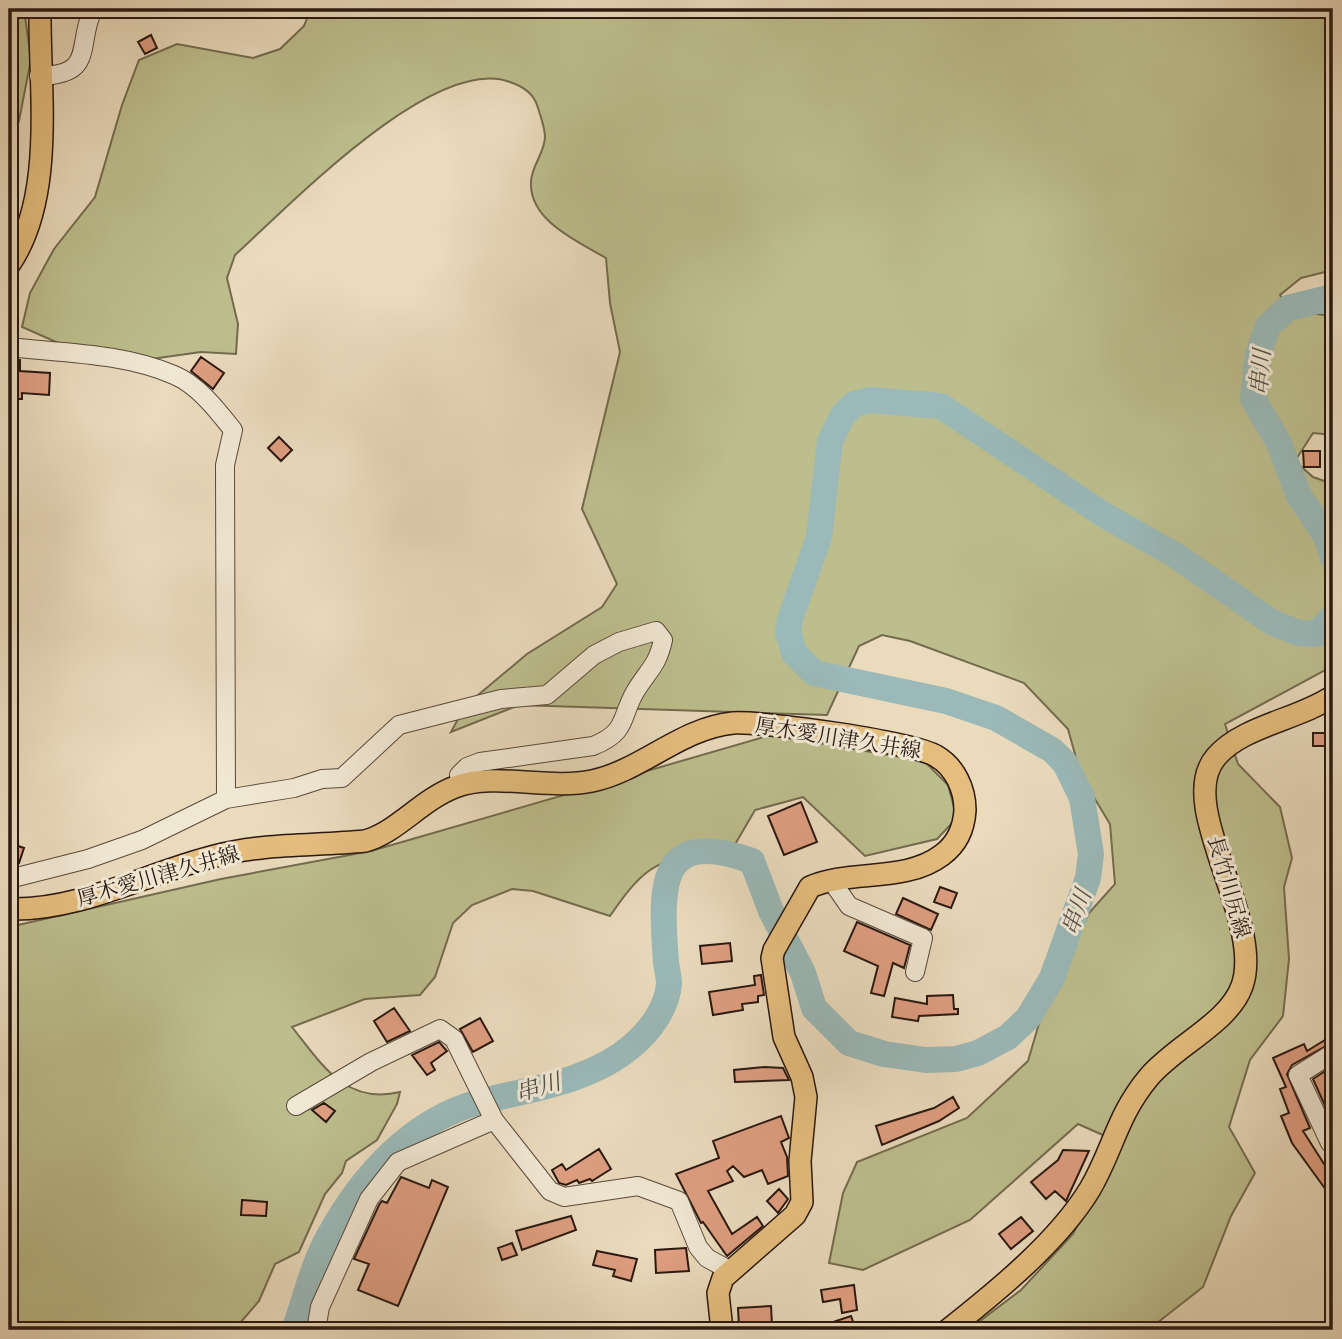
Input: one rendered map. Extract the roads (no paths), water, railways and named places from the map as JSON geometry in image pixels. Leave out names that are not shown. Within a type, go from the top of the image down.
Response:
[{"type":"main road","points":[[9,265],[29,228],[38,194],[40,9]]},
{"type":"main road","name":"長竹川尻線","points":[[948,1330],[1028,1260],[1069,1219],[1094,1181],[1119,1121],[1144,1083],[1170,1055],[1223,1016],[1237,999],[1245,977],[1247,950],[1205,803],[1208,772],[1215,758],[1236,741],[1333,696]]},
{"type":"main road","name":"厚木愛川津久井線","points":[[9,909],[39,909],[67,903],[197,861],[242,850],[376,838],[429,799],[461,785],[594,780],[686,737],[732,723],[762,724],[926,751],[943,760],[957,778],[964,795],[964,819],[953,844],[928,864],[831,880],[810,887],[803,895],[774,950],[772,968],[784,1037],[802,1077],[806,1097],[800,1161],[802,1202],[791,1218],[729,1270]]},
{"type":"main road","points":[[722,1330],[719,1289],[729,1270]]},
{"type":"street","points":[[39,76],[59,76],[77,66],[85,47],[85,26],[93,9]]},
{"type":"street","points":[[9,347],[106,356],[175,375],[208,400],[233,430],[225,465],[226,799]]},
{"type":"street","points":[[9,879],[88,859],[142,840],[226,799],[342,778],[399,725],[501,699],[547,695],[594,655],[619,642],[656,631],[663,639],[658,662],[634,694],[621,725],[606,741],[593,746],[480,762],[463,770],[460,775],[461,785]]},
{"type":"street","points":[[831,880],[849,906],[923,937],[915,972]]},
{"type":"street","points":[[296,1106],[371,1062],[440,1029],[454,1039],[494,1120],[550,1191],[564,1197],[638,1186],[679,1201],[698,1247],[707,1258],[729,1270]]},
{"type":"street","points":[[1333,1053],[1298,1075],[1330,1143],[1333,1142]]},
{"type":"street","points":[[316,1330],[320,1307],[369,1199],[398,1162],[494,1120]]},
{"type":"waterway","name":"串川","points":[[1333,297],[1288,308],[1268,326],[1258,354],[1253,399],[1279,443],[1299,496],[1326,536],[1333,558]]},
{"type":"waterway","name":"串川","points":[[294,1330],[318,1258],[329,1236],[357,1192],[391,1153],[411,1136],[455,1110],[559,1083],[598,1068],[632,1046],[651,1026],[668,993],[665,889],[671,871],[681,858],[697,852],[720,852],[752,861],[771,911],[803,973],[814,1008],[849,1043],[884,1054],[926,1060],[956,1059],[978,1053],[1008,1037],[1028,1018],[1052,978],[1088,878],[1091,854],[1082,798],[1065,763],[1052,750],[996,718],[946,701],[814,673],[794,653],[788,632],[790,619],[819,537],[830,441],[843,415],[854,404],[870,400],[941,406],[1104,515],[1175,555],[1273,623],[1299,633],[1317,634],[1333,616]]}]
